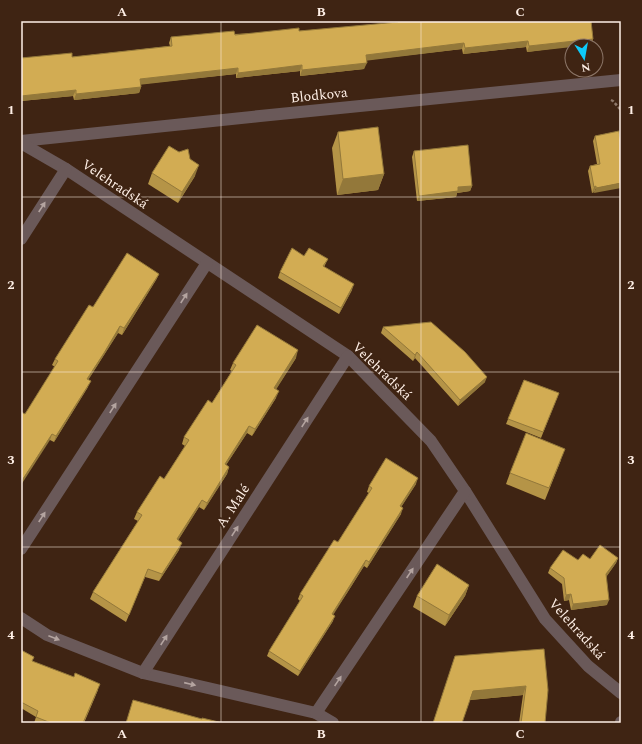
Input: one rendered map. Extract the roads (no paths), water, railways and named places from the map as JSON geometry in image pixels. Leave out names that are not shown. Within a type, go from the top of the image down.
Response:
[{"type":"street","name":"Blodkova","points":[[21,142],[284,113],[621,80]]},
{"type":"street","name":"Velehradská","points":[[21,142],[66,169],[348,356],[431,441],[465,491],[545,620],[588,666],[621,693]]},
{"type":"street","points":[[21,239],[66,169]]},
{"type":"street","points":[[21,549],[207,263]]},
{"type":"street","name":"A. Malé","points":[[143,673],[348,356]]},
{"type":"street","points":[[316,713],[465,491]]},
{"type":"street","points":[[21,618],[47,635],[143,673],[316,713],[333,723]]}]
